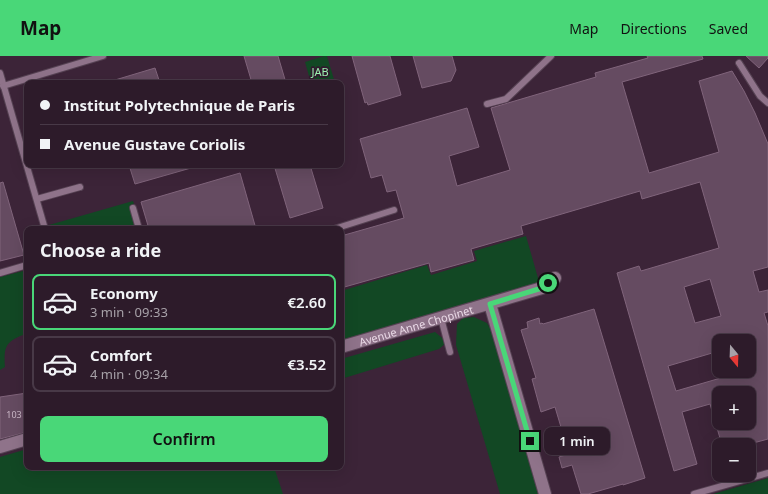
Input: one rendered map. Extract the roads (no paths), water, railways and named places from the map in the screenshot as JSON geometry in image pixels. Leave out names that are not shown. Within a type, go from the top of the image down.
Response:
[{"type":"street","name":"Avenue Anne Chopinet","points":[[344,346],[542,288],[555,278]]},
{"type":"street","points":[[490,304],[546,494]]},
{"type":"street","points":[[0,447],[24,440]]},
{"type":"lane","points":[[34,80],[103,56]]},
{"type":"lane","points":[[487,104],[506,99],[551,56]]},
{"type":"lane","points":[[739,63],[760,96],[768,103]]},
{"type":"lane","points":[[0,73],[3,91],[24,158]]},
{"type":"lane","points":[[3,91],[24,84]]},
{"type":"lane","points":[[27,168],[45,226]]},
{"type":"lane","points":[[37,199],[80,187]]},
{"type":"lane","points":[[133,208],[137,226]]},
{"type":"lane","points":[[343,226],[394,210]]},
{"type":"lane","points":[[0,273],[24,266]]},
{"type":"lane","points":[[441,318],[450,352]]},
{"type":"lane","points":[[694,494],[768,473]]},
{"type":"park label","name":"JAB","points":[[320,71]]}]
